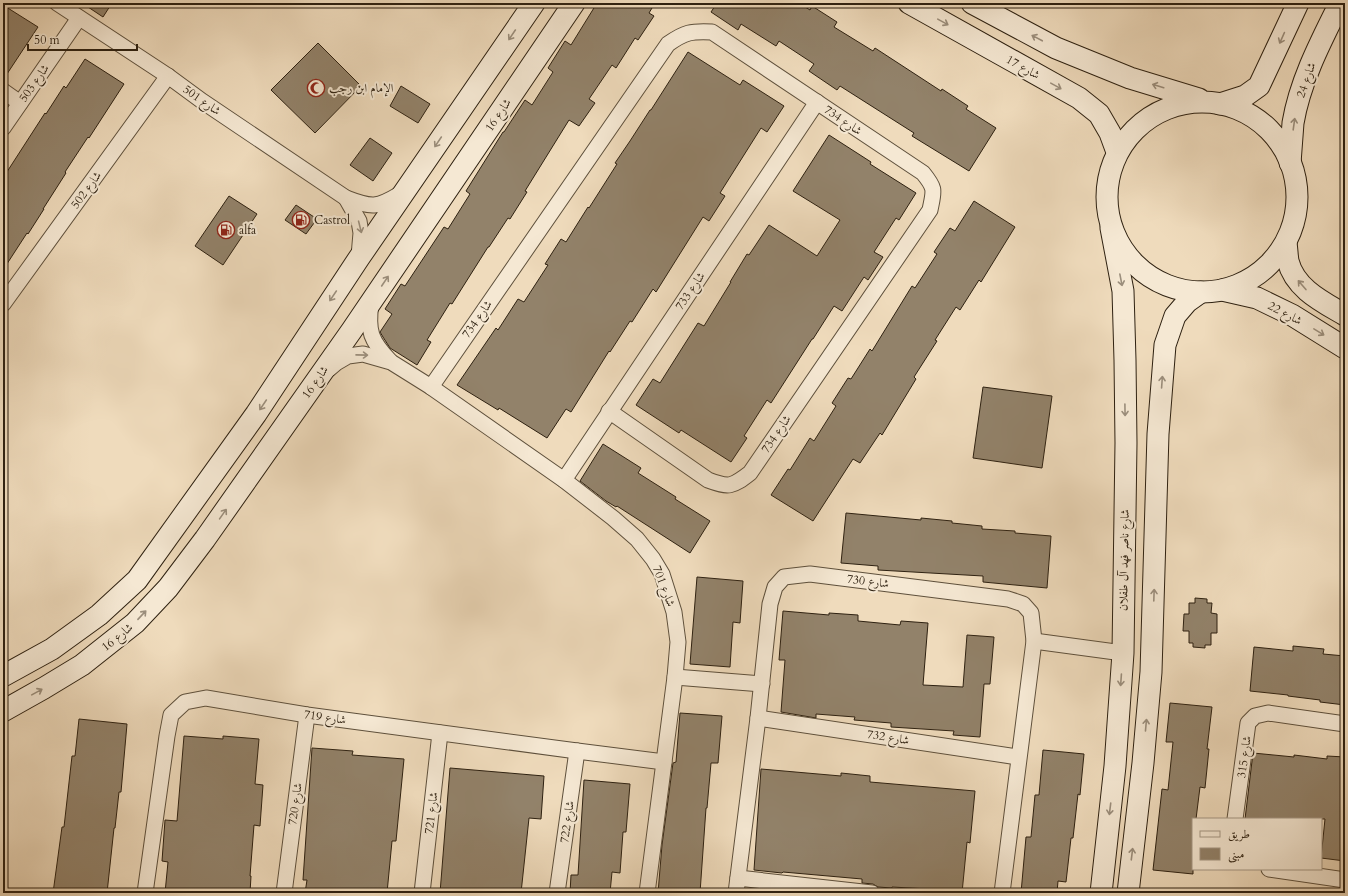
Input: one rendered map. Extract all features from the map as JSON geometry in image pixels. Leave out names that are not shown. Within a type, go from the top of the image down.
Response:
[{"type":"street","name":"شارع 501","points":[[57,3],[168,76],[202,101],[346,198],[361,204],[376,206],[385,203],[404,192]]},
{"type":"street","points":[[3,676],[52,649],[98,615],[137,580],[256,414],[359,258],[534,3]]},
{"type":"street","points":[[471,154],[487,107],[554,13],[558,3]]},
{"type":"street","name":"شارع 16","points":[[3,710],[82,665],[135,623],[168,588],[205,539],[372,301],[574,3]]},
{"type":"street","name":"شارع 17","points":[[909,3],[1078,98],[1099,114],[1110,133],[1117,152]]},
{"type":"street","points":[[972,3],[1056,48],[1130,78],[1214,103],[1240,108],[1266,126],[1286,151],[1297,181],[1297,212],[1286,243],[1266,268],[1240,285],[1210,291],[1187,302],[1174,316],[1165,345],[1158,434],[1151,672],[1143,763],[1128,893]]},
{"type":"street","points":[[1214,103],[1245,96],[1260,86],[1298,3]]},
{"type":"street","name":"شارع 24","points":[[1290,163],[1294,123],[1300,94],[1312,62],[1340,3]]},
{"type":"street","name":"شارع 503","points":[[3,128],[79,18]]},
{"type":"street","name":"شارع 734","points":[[431,387],[668,44],[678,37],[694,31],[712,32],[923,173],[932,184],[933,194],[930,210],[750,473],[736,484],[722,485],[708,480],[609,412]]},
{"type":"street","name":"شارع 502","points":[[3,304],[168,76]]},
{"type":"street","points":[[3,92],[20,103]]},
{"type":"street","name":"شارع 733","points":[[564,480],[817,102]]},
{"type":"street","name":"شارع ناصر فهد آل طفلان","points":[[1101,893],[1116,766],[1123,653],[1126,443],[1123,291],[1106,196],[1111,165],[1125,137],[1149,116],[1178,104],[1214,103]]},
{"type":"street","name":"شارع 501","points":[[346,198],[359,222],[361,233],[359,258]]},
{"type":"street","name":"شارع 22","points":[[1111,228],[1125,256],[1149,276],[1178,289],[1210,291],[1257,298],[1292,316],[1345,348]]},
{"type":"street","points":[[1286,243],[1289,262],[1296,278],[1309,293],[1345,315]]},
{"type":"street","name":"شارع 701","points":[[372,301],[369,320],[372,337],[378,349],[391,362],[431,387],[564,480],[613,518],[637,539],[653,559],[662,574],[674,612],[678,642],[675,677],[647,893]]},
{"type":"street","name":"شارع 701","points":[[317,379],[336,363],[348,356],[363,354],[391,362]]},
{"type":"street","points":[[1126,443],[1136,443],[1143,447],[1146,453],[1144,536],[1155,551]]},
{"type":"street","name":"شارع 730","points":[[736,893],[762,684],[770,604],[775,587],[784,577],[810,574],[1008,599],[1023,604],[1031,613],[1034,641],[1002,893]]},
{"type":"street","points":[[1034,641],[1123,653]]},
{"type":"street","points":[[675,677],[762,684]]},
{"type":"street","name":"شارع 719","points":[[145,893],[170,715],[185,702],[206,698],[307,715],[664,762]]},
{"type":"street","name":"شارع 315","points":[[1235,818],[1248,723],[1255,716],[1268,713],[1345,724]]},
{"type":"street","name":"شارع 720","points":[[284,893],[307,715]]},
{"type":"street","name":"شارع 732","points":[[758,718],[1018,758]]},
{"type":"street","name":"شارع 721","points":[[422,893],[440,733]]},
{"type":"street","name":"شارع 722","points":[[557,893],[577,751]]},
{"type":"street","points":[[1276,870],[1345,880]]},
{"type":"street","points":[[738,878],[872,893]]},
{"type":"building","points":[[82,3],[112,3],[103,17]]},
{"type":"building","points":[[597,3],[655,3],[649,13],[654,16],[638,40],[635,38],[616,68],[612,65],[589,99],[595,103],[579,126],[569,120],[525,191],[527,192],[510,219],[508,218],[488,247],[427,340],[431,342],[417,365],[390,348],[380,332],[392,314],[385,309],[401,284],[405,286],[444,227],[448,229],[470,194],[466,191],[503,132],[525,100],[532,105],[553,72],[548,68],[565,41],[571,45]]},
{"type":"building","points":[[717,3],[799,3],[810,10],[812,6],[837,22],[834,27],[873,51],[875,48],[941,91],[942,89],[968,106],[966,109],[996,128],[969,171],[912,136],[914,133],[840,86],[837,90],[809,71],[814,64],[779,41],[776,46],[741,24],[738,30],[711,12]]},
{"type":"building","points":[[3,5],[38,27],[3,80]]},
{"type":"building","name":"الإمام ابن رجب","points":[[318,43],[361,86],[315,133],[271,90]]},
{"type":"building","points":[[688,52],[740,85],[743,80],[784,106],[767,132],[761,128],[720,193],[725,196],[709,221],[703,217],[656,292],[653,289],[632,322],[630,321],[610,352],[609,351],[571,412],[566,409],[547,438],[499,408],[498,410],[457,385],[496,328],[498,330],[518,299],[524,302],[548,265],[545,264],[561,239],[566,242],[617,164],[615,163]]},
{"type":"building","points":[[85,59],[124,84],[65,172],[66,173],[44,209],[3,270],[3,178],[45,113],[46,114],[64,86],[66,88]]},
{"type":"building","points":[[401,86],[430,104],[418,123],[390,106]]},
{"type":"building","points":[[829,135],[871,162],[870,164],[916,193],[899,220],[896,218],[874,252],[883,257],[868,280],[864,277],[842,311],[834,306],[771,403],[767,400],[744,436],[747,438],[731,462],[681,430],[679,433],[636,405],[653,379],[660,383],[698,323],[704,326],[747,254],[749,255],[769,225],[817,256],[840,220],[793,191]]},
{"type":"building","points":[[370,138],[392,153],[373,181],[350,165]]},
{"type":"building","name":"alfa","points":[[229,196],[257,214],[223,265],[195,246]]},
{"type":"building","points":[[974,201],[1015,227],[981,282],[979,280],[960,310],[956,307],[935,340],[937,341],[914,377],[916,379],[882,435],[880,433],[860,463],[853,459],[813,521],[771,495],[788,469],[790,470],[810,438],[814,441],[836,406],[832,403],[848,378],[851,379],[870,349],[872,351],[912,286],[915,288],[937,254],[934,252],[950,228],[955,231]]},
{"type":"building","name":"Castrol","points":[[296,205],[317,219],[306,234],[285,220]]},
{"type":"building","points":[[983,387],[1052,396],[1042,468],[973,458]]},
{"type":"building","points":[[603,444],[641,468],[638,473],[710,521],[690,553],[617,506],[616,507],[606,501],[580,481]]},
{"type":"building","points":[[846,513],[921,520],[921,518],[952,521],[952,523],[982,526],[982,529],[1015,531],[1015,533],[1051,536],[1047,588],[983,582],[983,576],[878,570],[878,566],[841,563]]},
{"type":"building","points":[[697,577],[743,581],[740,623],[733,622],[730,667],[690,664]]},
{"type":"building","points":[[1195,598],[1207,599],[1207,603],[1212,603],[1211,613],[1217,614],[1217,633],[1211,633],[1211,645],[1205,645],[1205,648],[1193,647],[1193,643],[1189,643],[1189,631],[1183,631],[1184,614],[1189,614],[1189,603],[1195,603]]},
{"type":"building","points":[[783,611],[829,615],[829,613],[858,615],[858,621],[900,625],[901,621],[928,623],[923,685],[963,687],[967,635],[994,637],[990,684],[984,684],[980,737],[953,735],[954,731],[891,727],[891,723],[854,720],[855,717],[816,714],[816,718],[781,712],[785,660],[779,660]]},
{"type":"building","points":[[1293,646],[1324,649],[1323,654],[1345,656],[1345,705],[1320,702],[1320,700],[1288,695],[1250,691],[1254,647],[1293,651]]},
{"type":"building","points":[[1170,703],[1212,707],[1207,749],[1209,749],[1205,788],[1200,787],[1196,818],[1192,818],[1193,874],[1153,870],[1162,789],[1168,790],[1173,742],[1166,742]]},
{"type":"building","points":[[680,713],[722,716],[718,763],[711,763],[700,893],[658,893],[662,845],[673,763],[676,762]]},
{"type":"building","points":[[79,719],[127,724],[121,792],[119,792],[114,828],[107,893],[53,893],[62,827],[64,827],[72,756],[75,756]]},
{"type":"building","points":[[184,736],[223,739],[223,736],[259,739],[255,784],[263,785],[260,826],[254,825],[250,893],[165,893],[168,862],[162,861],[165,820],[177,821]]},
{"type":"building","points":[[312,748],[353,751],[352,755],[404,759],[396,841],[392,841],[387,893],[305,893],[307,880],[303,880]]},
{"type":"building","points":[[1043,750],[1084,754],[1080,795],[1078,794],[1066,882],[1058,881],[1057,893],[1021,893],[1026,837],[1031,837],[1035,795],[1039,795]]},
{"type":"building","points":[[1253,753],[1294,757],[1294,755],[1327,759],[1327,756],[1345,757],[1345,861],[1322,858],[1325,819],[1245,818]]},
{"type":"building","points":[[450,768],[544,776],[541,819],[529,818],[521,893],[440,893]]},
{"type":"building","points":[[761,769],[841,776],[841,773],[870,776],[870,782],[975,791],[970,843],[967,842],[962,893],[928,893],[928,889],[878,887],[873,884],[862,883],[862,879],[754,870]]},
{"type":"building","points":[[584,780],[630,784],[626,832],[623,832],[620,873],[612,872],[610,893],[570,893],[571,875],[578,875]]},
{"type":"place","name":"الإمام ابن رجب","points":[[316,88]]},
{"type":"place","name":"Castrol","points":[[301,220]]},
{"type":"place","name":"alfa","points":[[226,230]]}]
